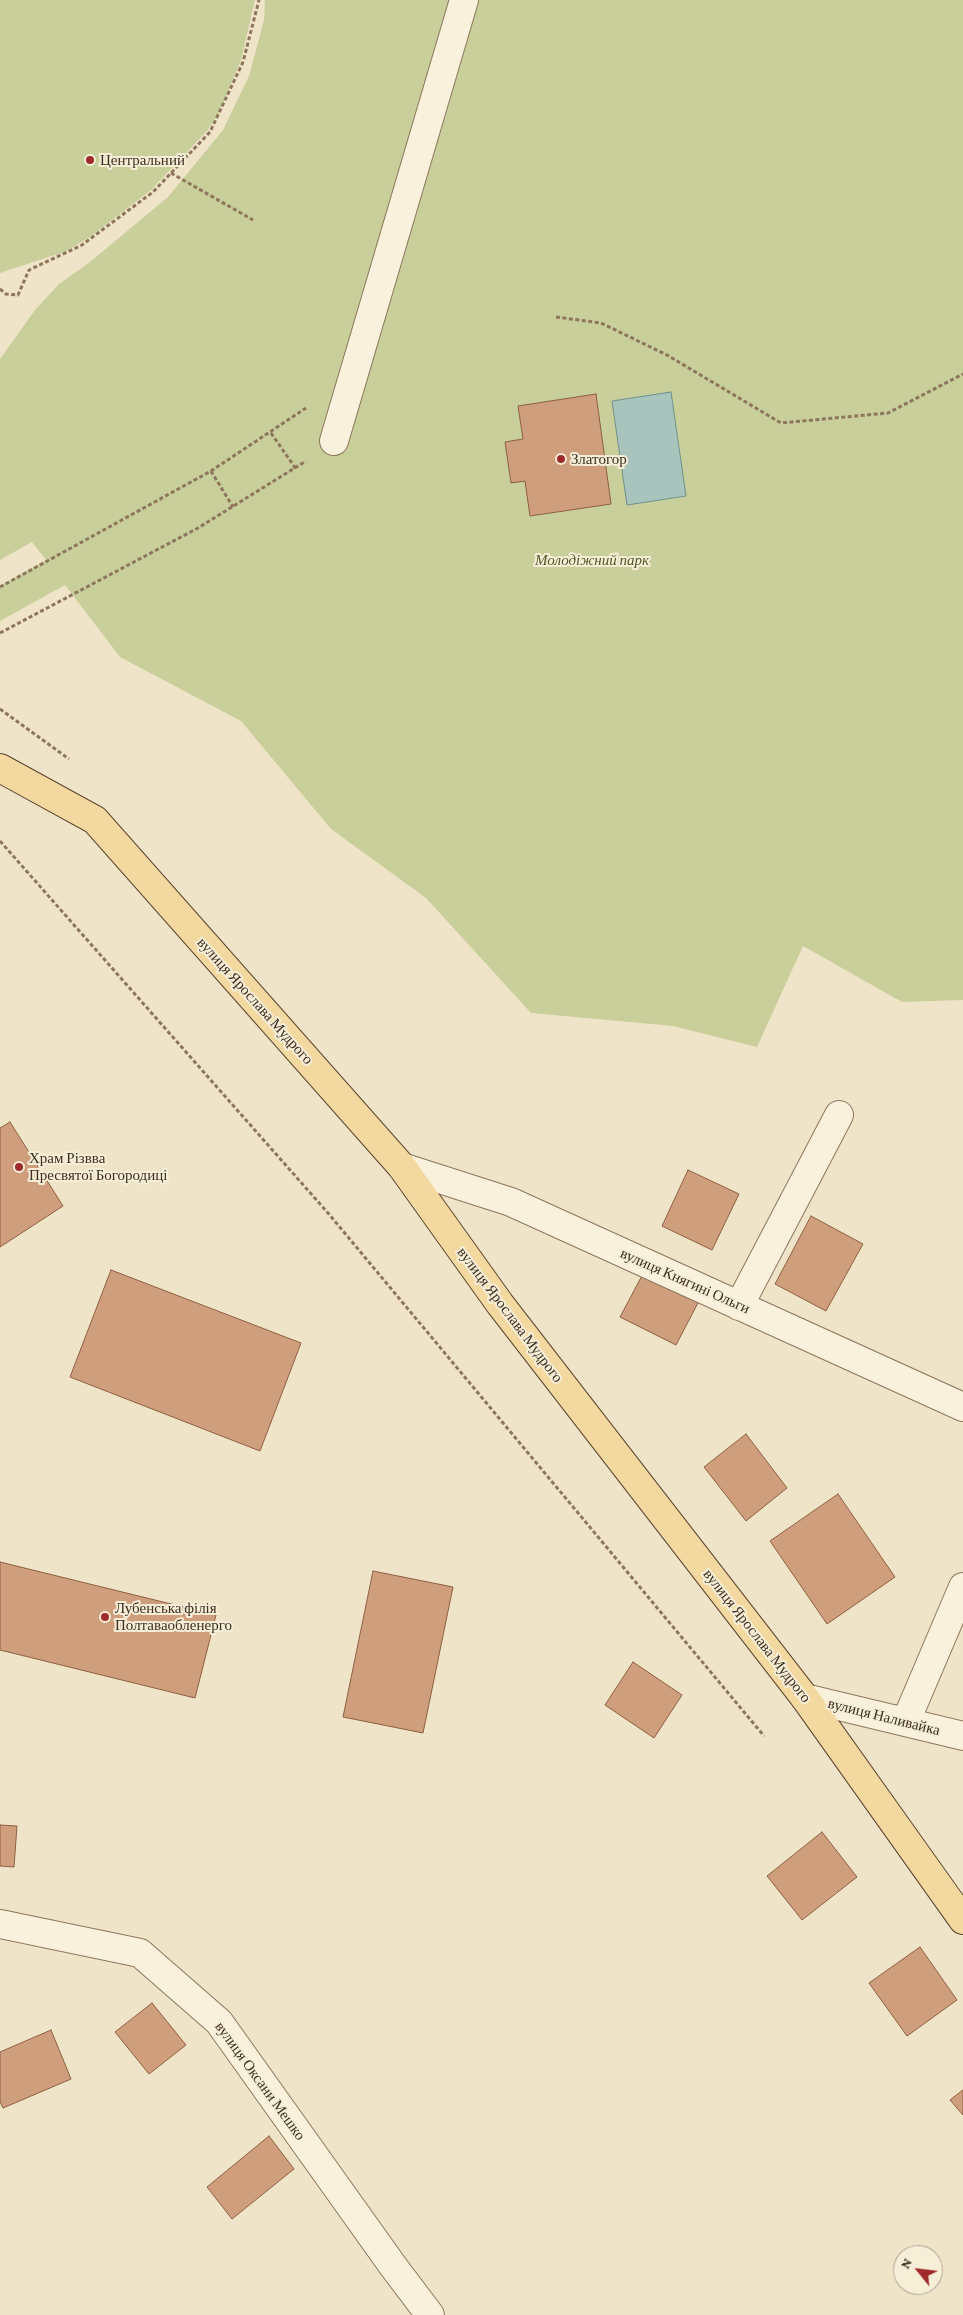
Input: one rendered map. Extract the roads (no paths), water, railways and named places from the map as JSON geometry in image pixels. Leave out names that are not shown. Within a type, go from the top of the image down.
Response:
[{"type":"main road","name":"вулиця Ярослава Мудрого","points":[[0,768],[94,820],[402,1167],[500,1304],[805,1698],[963,1920]]},
{"type":"street","points":[[334,441],[464,0]]},
{"type":"street","points":[[739,1306],[839,1114]]},
{"type":"street","name":"вулиця Княгині Ольги","points":[[402,1167],[511,1202],[963,1407]]},
{"type":"street","points":[[906,1721],[963,1587]]},
{"type":"street","name":"вулиця Наливайка","points":[[805,1698],[963,1736]]},
{"type":"street","name":"вулиця Оксани Мешко","points":[[0,1924],[140,1953],[219,2022],[430,2315]]},
{"type":"water","points":[[671,392],[686,496],[627,505],[612,401]]},
{"type":"place","name":"Центральний","points":[[90,160]]},
{"type":"place","name":"Златогор","points":[[561,459]]},
{"type":"place","name":"Храм Різвва Пресвятої Богородиці","points":[[19,1167]]},
{"type":"place","name":"Лубенська філія Полтаваобленерго","points":[[105,1617]]},
{"type":"park label","name":"Молодіжний парк","points":[[592,560]]}]
